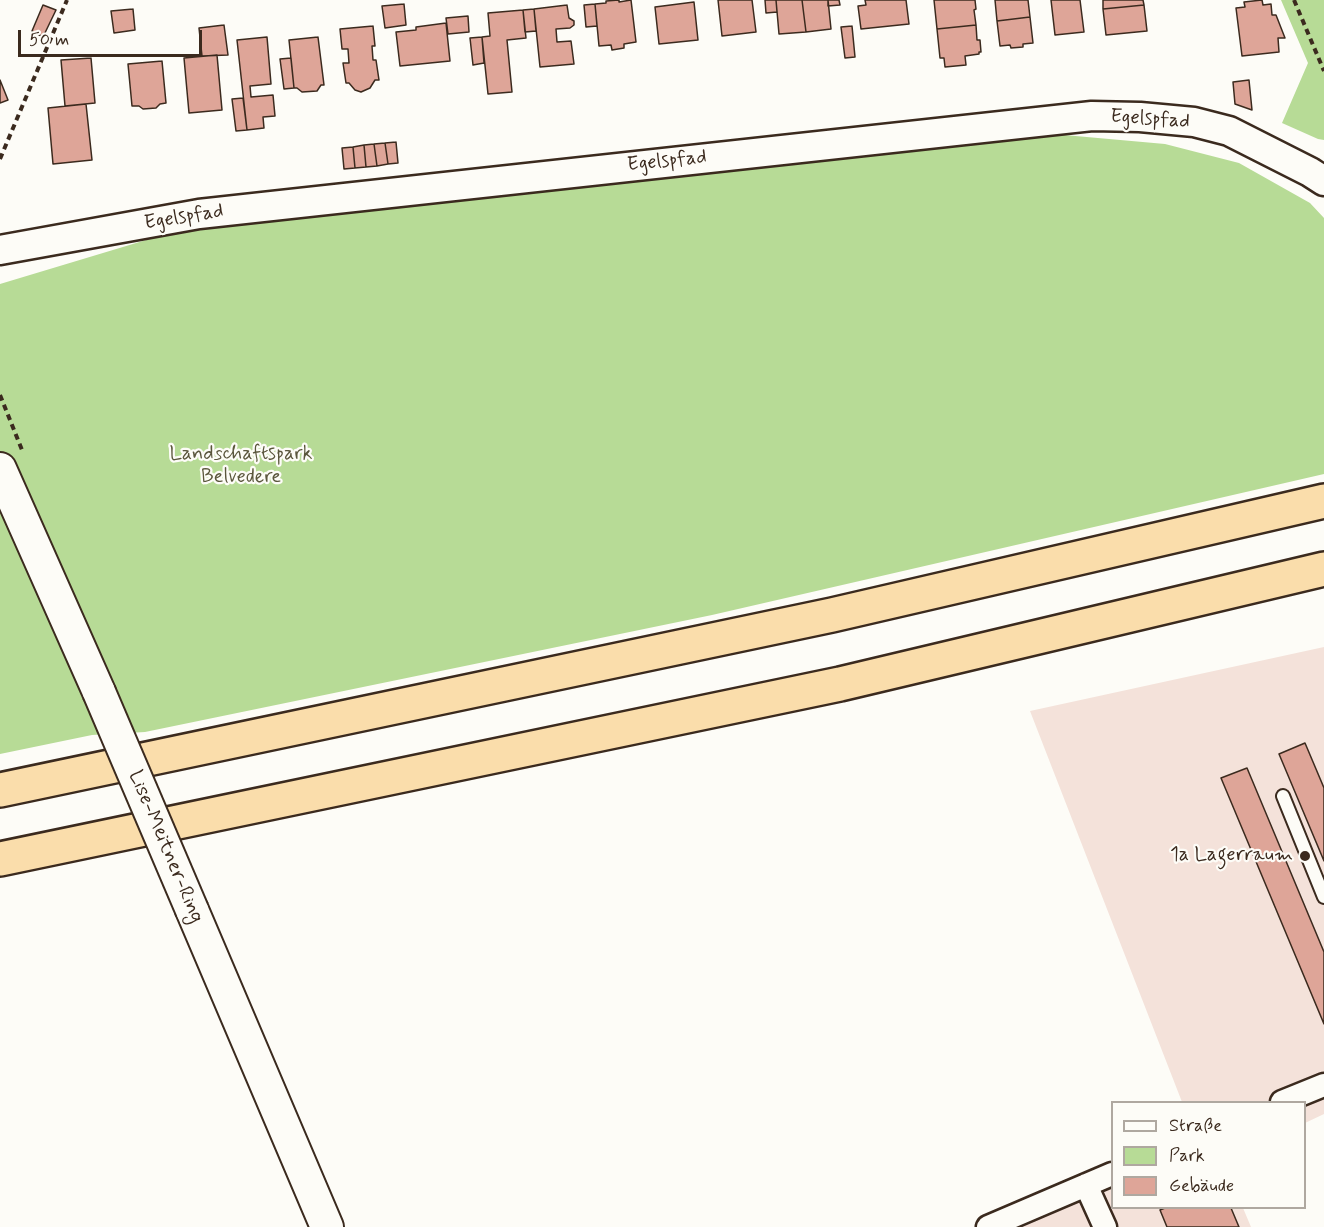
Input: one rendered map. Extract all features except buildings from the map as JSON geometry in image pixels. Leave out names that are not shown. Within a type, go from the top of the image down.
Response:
[{"type":"highway","points":[[0,790],[832,615],[1324,501]]},
{"type":"highway","points":[[0,859],[840,684],[1324,569]]},
{"type":"main road","name":"Lise-Meitner-Ring","points":[[0,470],[99,692],[327,1227]]},
{"type":"street","name":"Egelspfad","points":[[0,250],[199,214],[1092,116],[1140,117],[1194,122],[1229,131],[1324,181]]},
{"type":"street","points":[[1284,1101],[1324,1085]]},
{"type":"street","points":[[988,1227],[1111,1175]]},
{"type":"street","points":[[1086,1185],[1105,1227]]},
{"type":"lane","points":[[1283,796],[1324,897]]},
{"type":"path","points":[[0,159],[67,0]]},
{"type":"path","points":[[1294,0],[1324,71]]},
{"type":"shaded area","points":[[1324,647],[1324,1114],[1306,1123],[1306,1101],[1182,1101],[1030,711]]},
{"type":"shaded area","points":[[1111,1186],[1111,1209],[1243,1209],[1251,1227],[1017,1227]]},
{"type":"green space","points":[[1281,0],[1324,0],[1324,140],[1282,123],[1308,63]]},
{"type":"green space","name":"Landschaftspark Belvedere","points":[[1042,133],[1165,144],[1239,163],[1310,203],[1324,218],[1324,474],[712,615],[145,732],[92,735],[0,754],[0,284],[176,231]]},
{"type":"place","name":"1a Lagerraum","points":[[1305,856]]}]
